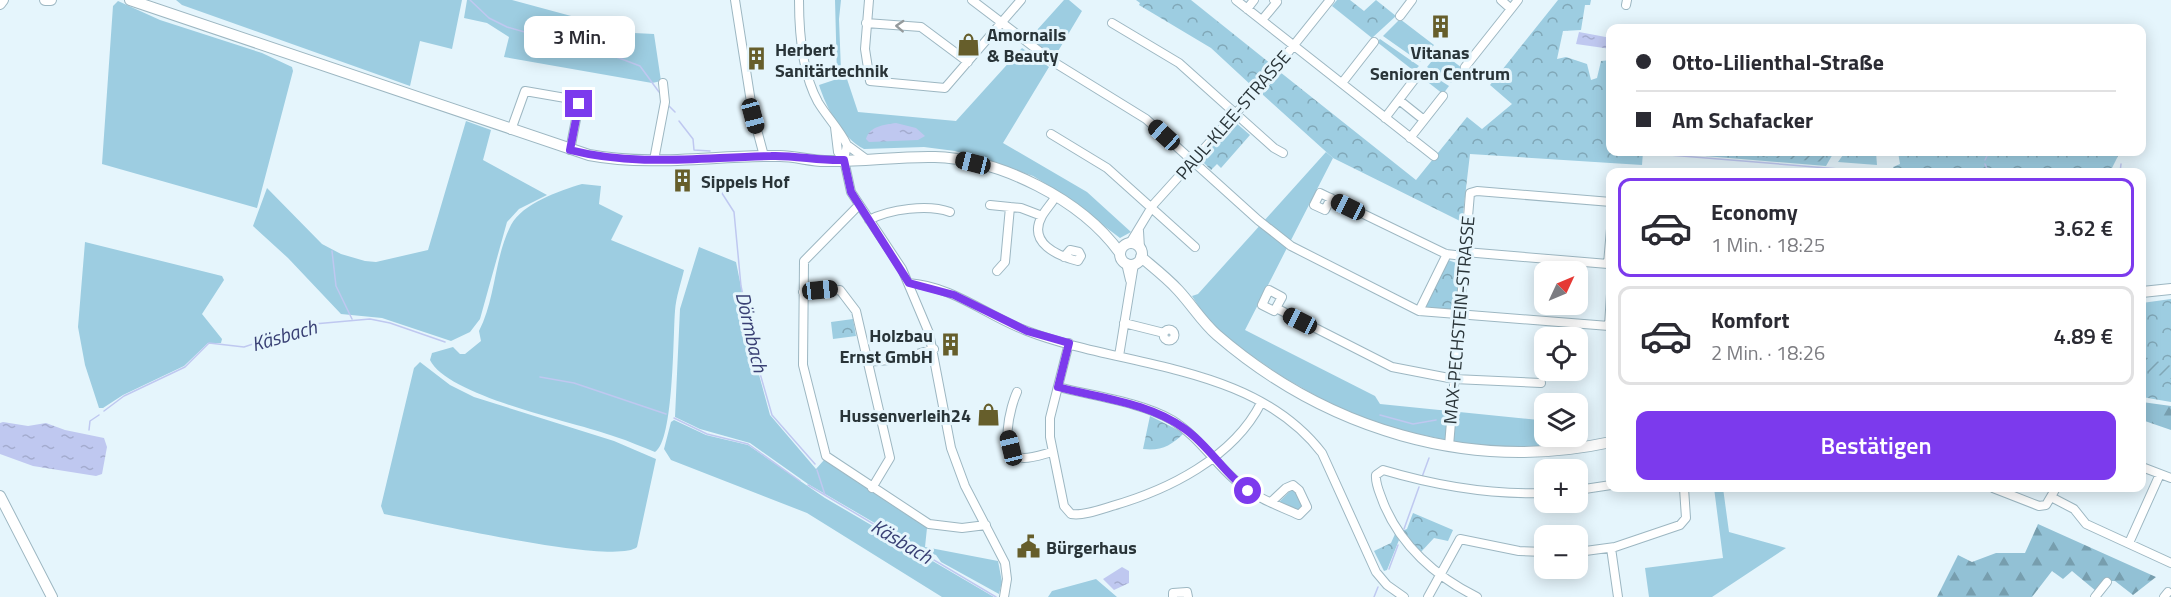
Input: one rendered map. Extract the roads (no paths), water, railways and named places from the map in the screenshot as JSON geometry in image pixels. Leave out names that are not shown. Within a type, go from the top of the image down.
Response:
[{"type":"main road","points":[[0,4],[3,0]]},
{"type":"main road","points":[[45,0],[51,0]]},
{"type":"main road","points":[[130,0],[570,150],[616,159],[654,160],[764,156],[844,160],[955,159],[1010,174],[1056,196],[1108,238],[1154,269],[1176,288],[1216,334],[1297,393],[1365,425],[1406,438],[1449,446],[1524,452],[1572,449],[1606,443]]},
{"type":"main road","points":[[2146,292],[2171,289]]},
{"type":"main road","points":[[0,496],[52,597]]},
{"type":"street","points":[[735,0],[753,116],[764,156]]},
{"type":"street","points":[[799,0],[803,50],[811,86],[847,145],[866,159]]},
{"type":"street","points":[[869,0],[866,23],[867,72],[871,82],[945,88],[1021,0]]},
{"type":"street","points":[[972,0],[1052,61],[1141,115],[1258,220],[1291,246],[1419,310],[1606,326]]},
{"type":"street","points":[[1236,0],[1434,156]]},
{"type":"street","points":[[1247,9],[1254,0]]},
{"type":"street","points":[[1262,20],[1277,2],[1274,0]]},
{"type":"street","name":"PAUL-KLEE-STRASSE","points":[[1124,323],[1132,254],[1139,231],[1151,208],[1294,46],[1330,0]]},
{"type":"street","points":[[1400,16],[1412,0]]},
{"type":"street","points":[[1501,0],[1511,9]]},
{"type":"street","points":[[1465,67],[1518,0]]},
{"type":"street","points":[[866,23],[921,27],[968,63]]},
{"type":"street","points":[[1112,23],[1179,63],[1235,114],[1283,153]]},
{"type":"street","points":[[1342,83],[1374,42]]},
{"type":"street","points":[[1384,118],[1418,76]]},
{"type":"street","points":[[654,160],[665,102],[663,83]]},
{"type":"street","points":[[511,130],[525,91],[577,100],[579,104],[570,150]]},
{"type":"street","points":[[1410,138],[1443,96]]},
{"type":"street","points":[[1399,100],[1424,120]]},
{"type":"street","points":[[835,127],[838,152],[844,160]]},
{"type":"street","points":[[1051,134],[1107,168],[1196,247]]},
{"type":"street","points":[[847,145],[844,160],[847,182],[909,283],[934,349],[951,448],[965,486],[1005,562],[1007,579],[1004,597]]},
{"type":"street","name":"MAX-PECHSTEIN-STRASSE","points":[[1449,446],[1470,193],[1477,191],[1606,202]]},
{"type":"street","points":[[1056,196],[1042,216],[1039,227],[1041,240],[1049,250],[1064,257]]},
{"type":"street","points":[[1331,198],[1447,254],[1606,265]]},
{"type":"street","points":[[859,204],[806,256],[803,292],[803,365],[824,452],[830,460],[934,526],[979,528],[986,525]]},
{"type":"street","points":[[990,205],[1021,208],[1042,216]]},
{"type":"street","points":[[997,272],[1005,262],[1010,207]]},
{"type":"street","points":[[869,220],[896,212],[939,208],[950,212]]},
{"type":"street","points":[[1419,310],[1447,254]]},
{"type":"street","points":[[909,283],[954,295],[1027,331],[1209,380],[1261,403],[1295,424],[1322,453],[1376,572],[1387,585],[1404,597]]},
{"type":"street","points":[[803,292],[834,288],[846,295],[856,311],[890,458],[872,488]]},
{"type":"street","points":[[1276,308],[1392,367],[1454,379],[1541,383]]},
{"type":"street","points":[[1119,356],[1124,323],[1164,333]]},
{"type":"street","points":[[1069,343],[1050,418],[1052,452],[1064,506],[1071,514],[1100,510],[1139,498],[1181,479],[1239,434],[1261,403]]},
{"type":"street","points":[[867,362],[900,359],[934,349]]},
{"type":"street","points":[[1058,387],[1153,412],[1170,419],[1196,438],[1235,481],[1272,502]]},
{"type":"street","points":[[1017,392],[1007,420],[1011,448],[1016,454],[1025,458],[1052,452]]},
{"type":"street","points":[[2146,469],[2171,478]]},
{"type":"street","points":[[1477,597],[1442,576],[1414,552],[1400,532],[1376,485],[1379,471],[1468,491],[1534,493]]},
{"type":"street","points":[[2129,543],[2160,474]]},
{"type":"street","points":[[1588,488],[1606,485]]},
{"type":"street","points":[[1588,551],[1611,548],[1684,522],[1687,511],[1685,492]]},
{"type":"street","points":[[2003,492],[2039,506],[2046,505],[2054,492]]},
{"type":"street","points":[[2051,497],[2074,509],[2086,524],[2171,563]]},
{"type":"street","points":[[1428,597],[1442,576],[1460,539],[1519,551],[1534,552]]},
{"type":"street","points":[[1611,548],[1618,597]]},
{"type":"street","points":[[2095,597],[2107,582]]},
{"type":"street","points":[[1173,597],[1173,593],[1187,592],[1188,597]]},
{"type":"water","points":[[1579,32],[1606,37],[1606,48],[1576,44]]},
{"type":"water","points":[[896,123],[916,128],[925,136],[918,140],[869,142],[866,139],[874,129]]},
{"type":"water","points":[[0,423],[28,426],[46,423],[65,430],[104,438],[107,447],[102,474],[96,476],[33,466],[0,454]]},
{"type":"water","points":[[1122,567],[1129,571],[1129,583],[1114,590],[1103,579]]},
{"type":"waterway","name":"Dörmbach","points":[[470,0],[489,18],[507,27],[535,35],[553,33],[640,66],[659,92]]},
{"type":"waterway","name":"Dörmbach","points":[[668,105],[675,112]]},
{"type":"waterway","name":"Dörmbach","points":[[679,121],[693,139],[694,150],[710,151]]},
{"type":"waterway","points":[[1681,156],[1827,168]]},
{"type":"waterway","points":[[1985,160],[1987,156]]},
{"type":"waterway","points":[[1985,164],[1987,168]]},
{"type":"waterway","points":[[2120,168],[2121,164]]},
{"type":"waterway","name":"Dörmbach","points":[[718,187],[734,212],[741,286],[759,370],[772,415],[815,464]]},
{"type":"waterway","points":[[332,251],[336,286],[352,319]]},
{"type":"waterway","name":"Käsbach","points":[[104,411],[124,396],[185,367],[209,343],[244,347],[314,324],[370,319],[390,323],[445,342]]},
{"type":"waterway","name":"Käsbach","points":[[540,377],[574,383],[666,414]]},
{"type":"waterway","name":"Käsbach","points":[[89,430],[90,421],[99,415]]},
{"type":"waterway","points":[[1380,415],[1413,424],[1436,420]]},
{"type":"waterway","name":"Käsbach","points":[[674,418],[707,434],[748,444],[800,481]]},
{"type":"waterway","points":[[1422,477],[1429,458]]},
{"type":"waterway","name":"Dörmbach","points":[[817,470],[825,495]]},
{"type":"waterway","name":"Käsbach","points":[[808,485],[996,597]]},
{"type":"waterway","points":[[1404,529],[1419,487]]},
{"type":"waterway","points":[[1389,569],[1398,545]]},
{"type":"waterway","points":[[1374,597],[1378,587]]},
{"type":"place","name":"Vitanas Senioren Centrum","points":[[1440,26]]},
{"type":"place","name":"Amornails & Beauty","points":[[969,44]]},
{"type":"place","name":"Herbert Sanitärtechnik","points":[[757,59]]},
{"type":"place","name":"Sippels Hof","points":[[683,181]]},
{"type":"place","name":"Holzbau Ernst GmbH","points":[[951,345]]},
{"type":"place","name":"Hussenverleih24","points":[[989,415]]},
{"type":"place","name":"Bürgerhaus","points":[[1028,547]]}]
